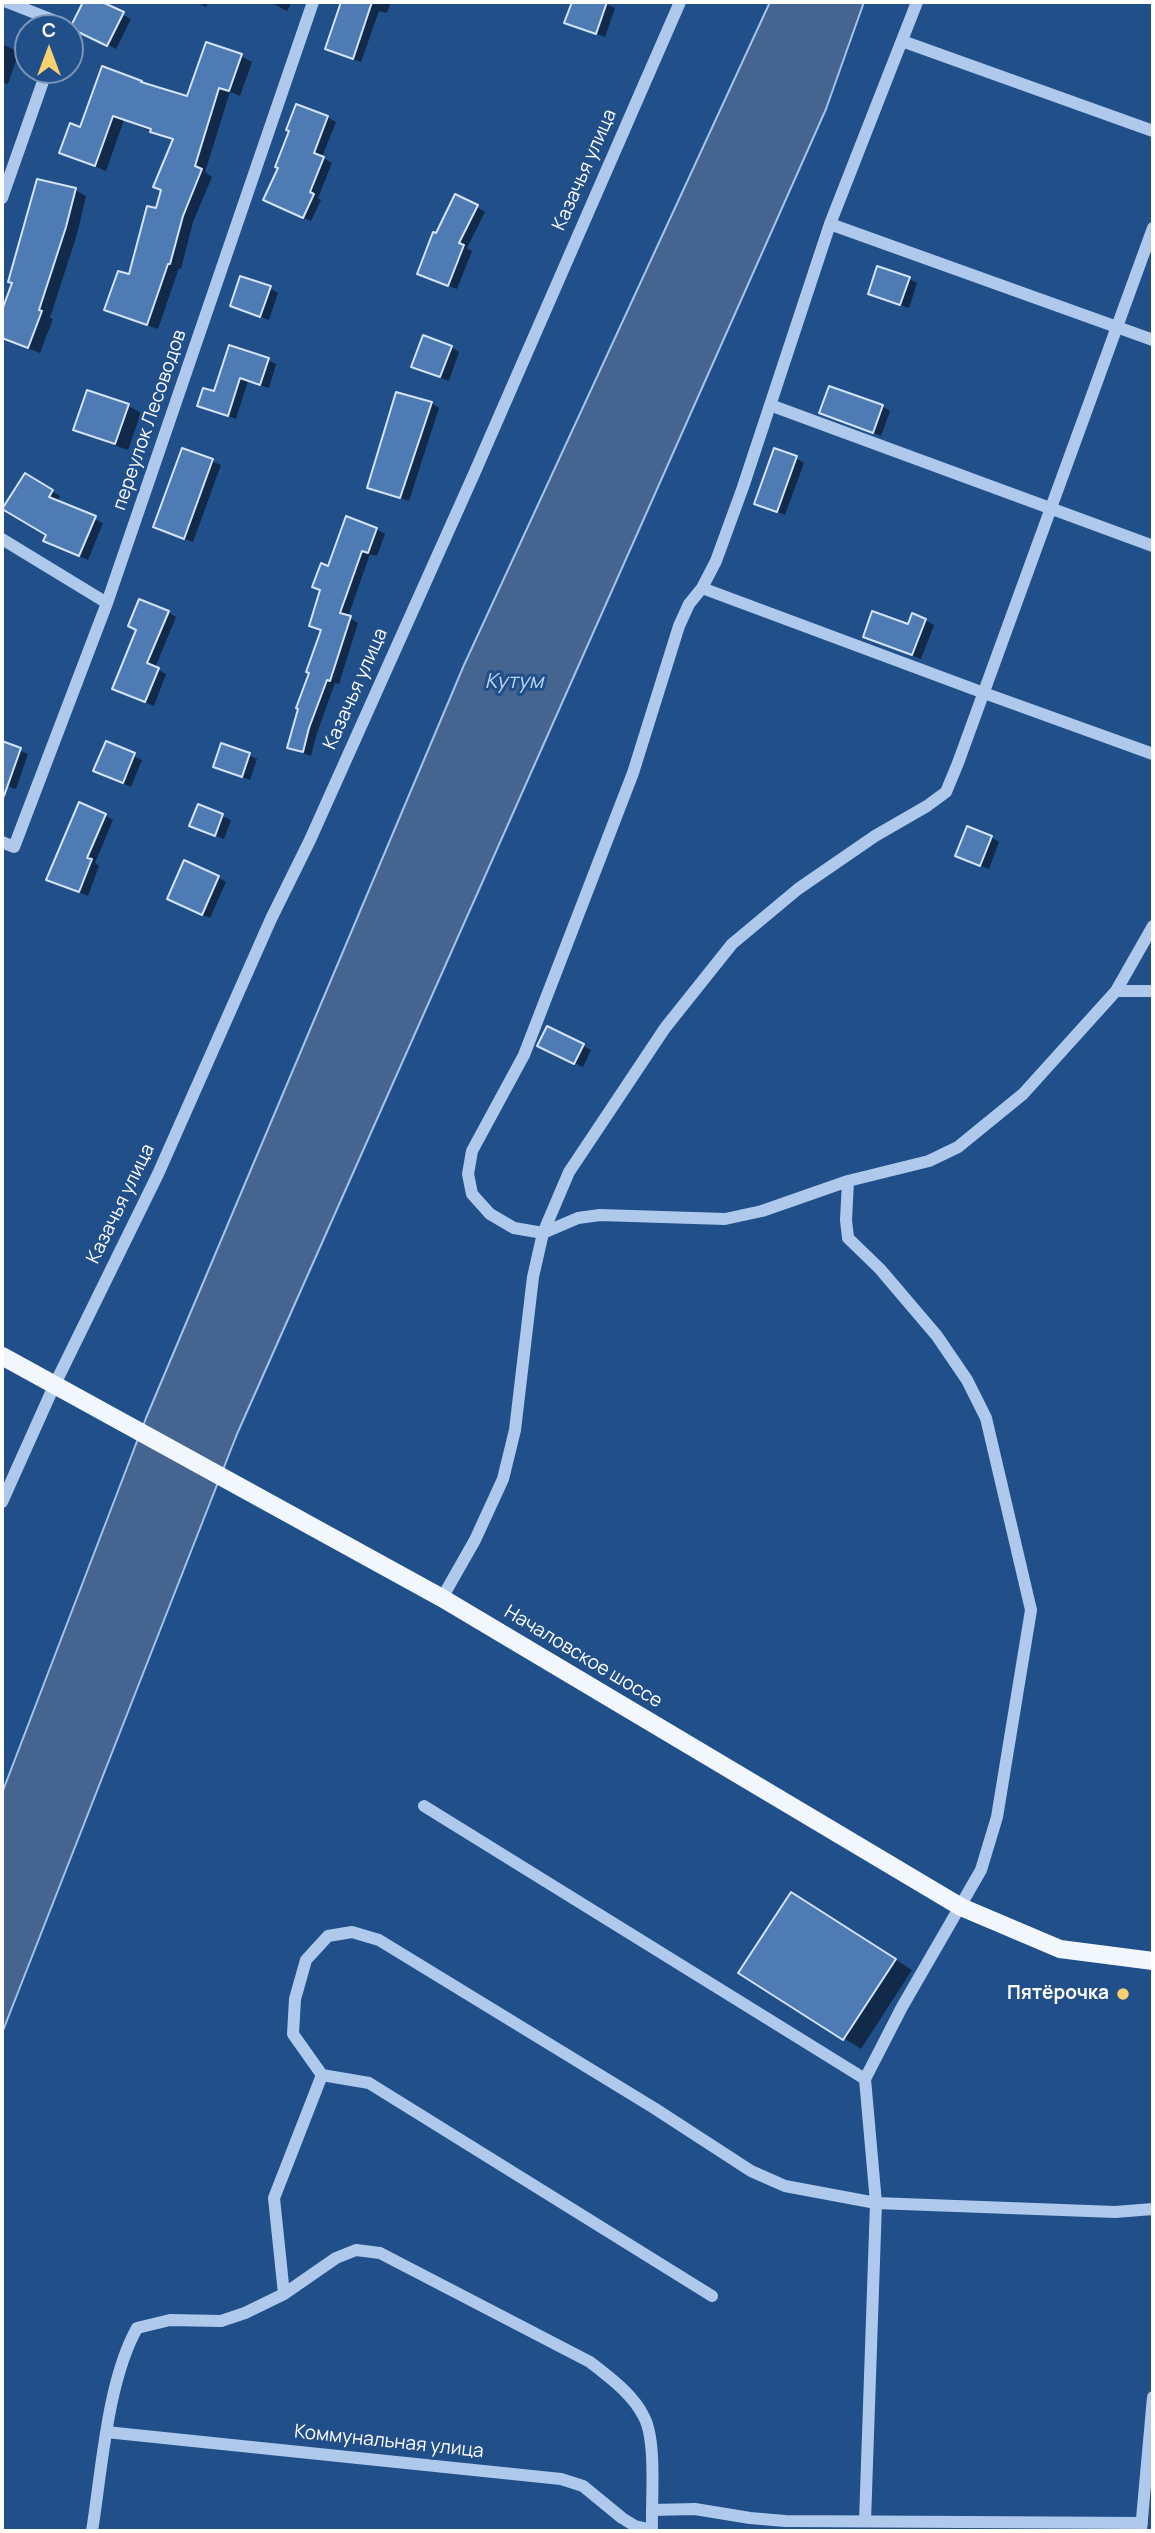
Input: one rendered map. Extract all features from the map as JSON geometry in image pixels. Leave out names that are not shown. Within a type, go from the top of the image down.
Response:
[{"type":"main road","name":"Началовское шоссе","points":[[2,1356],[442,1598],[961,1907],[1060,1949],[1153,1961]]},
{"type":"street","points":[[7,2],[38,14]]},
{"type":"street","name":"переулок Лесоводов","points":[[8,845],[107,603],[313,2]]},
{"type":"street","name":"Казачья улица","points":[[2,1502],[54,1386],[158,1174],[271,919],[310,840],[474,474],[680,2]]},
{"type":"street","points":[[917,2],[830,224],[716,561],[702,588],[689,604],[679,626],[633,773],[524,1055],[472,1151],[468,1174],[472,1194],[490,1214],[513,1228],[543,1233],[578,1218],[600,1214],[725,1219],[762,1211],[848,1181],[929,1161],[958,1147],[1023,1094],[1116,991],[1153,926]]},
{"type":"street","points":[[902,41],[1153,131]]},
{"type":"street","points":[[2,198],[42,84]]},
{"type":"street","points":[[830,224],[1153,340]]},
{"type":"street","points":[[442,1598],[475,1540],[503,1479],[515,1430],[533,1277],[543,1233],[569,1172],[665,1028],[732,944],[798,889],[875,836],[946,792],[1153,228]]},
{"type":"street","points":[[770,405],[1153,546]]},
{"type":"street","points":[[2,539],[107,603]]},
{"type":"street","points":[[702,588],[1153,754]]},
{"type":"street","points":[[1116,991],[1153,991]]},
{"type":"street","points":[[848,1181],[848,1238],[880,1269],[937,1336],[967,1380],[986,1418],[1031,1610],[997,1817],[981,1870],[902,2007],[866,2079],[876,2203],[866,2521]]},
{"type":"street","points":[[424,1806],[866,2079]]},
{"type":"street","points":[[712,2296],[369,2083],[322,2075],[293,2034],[295,1999],[306,1960],[328,1936],[352,1932],[379,1940],[654,2108],[751,2171],[785,2186],[876,2203],[1115,2212],[1153,2209]]},
{"type":"street","points":[[284,2294],[274,2198],[322,2075]]},
{"type":"street","points":[[92,2531],[106,2432],[125,2349],[136,2328],[170,2320],[221,2321],[245,2314],[284,2294],[336,2258],[356,2250],[380,2253],[590,2362],[612,2380],[644,2417],[650,2438],[652,2531]]},
{"type":"street","points":[[652,2510],[695,2509],[785,2521],[1141,2527],[1153,2398]]},
{"type":"street","name":"Коммунальная улица","points":[[106,2432],[561,2479],[583,2486],[622,2518],[635,2526],[652,2531]]},
{"type":"water","name":"Кутум","points":[[770,2],[864,2],[826,109],[237,1434],[2,2033],[2,1793],[146,1418],[464,665]]},
{"type":"building","points":[[83,2],[102,2],[124,12],[107,46],[84,35],[84,14],[77,14]]},
{"type":"building","points":[[341,2],[372,2],[353,59],[325,49]]},
{"type":"building","points":[[572,2],[607,2],[596,34],[564,23]]},
{"type":"building","points":[[206,42],[242,54],[229,91],[219,88],[195,166],[202,169],[183,216],[170,264],[147,325],[104,310],[118,271],[129,274],[147,206],[156,208],[161,190],[153,187],[173,139],[113,116],[95,166],[59,153],[70,123],[80,127],[102,66],[141,82],[187,96]]},
{"type":"building","points":[[296,104],[328,116],[314,153],[324,157],[310,192],[314,194],[303,218],[263,200],[278,168],[275,167]]},
{"type":"building","points":[[37,179],[76,188],[39,310],[42,311],[28,348],[2,338],[2,310],[12,283],[8,282]]},
{"type":"building","points":[[455,194],[478,205],[459,243],[464,245],[448,286],[417,274],[433,232],[436,233]]},
{"type":"building","points":[[877,266],[910,277],[900,305],[868,294]]},
{"type":"building","points":[[240,276],[271,286],[260,317],[230,306]]},
{"type":"building","points":[[423,335],[452,346],[440,377],[411,367]]},
{"type":"building","points":[[229,345],[269,358],[260,385],[240,378],[228,416],[197,406],[203,388],[214,391]]},
{"type":"building","points":[[829,386],[883,405],[873,433],[819,413]]},
{"type":"building","points":[[87,390],[129,404],[115,444],[73,430]]},
{"type":"building","points":[[396,392],[432,402],[400,498],[367,488]]},
{"type":"building","points":[[182,448],[213,459],[184,539],[153,527]]},
{"type":"building","points":[[774,448],[797,456],[777,512],[754,504]]},
{"type":"building","points":[[25,473],[53,490],[49,497],[96,516],[79,556],[43,541],[46,535],[2,509]]},
{"type":"building","points":[[346,516],[377,528],[368,553],[362,551],[340,613],[351,616],[330,681],[327,680],[309,728],[303,752],[287,748],[298,709],[296,708],[309,673],[306,672],[321,630],[309,626],[320,590],[312,587],[321,563],[328,566]]},
{"type":"building","points":[[139,599],[169,611],[147,663],[159,668],[145,702],[112,689],[136,630],[128,626]]},
{"type":"building","points":[[872,611],[908,624],[912,613],[926,619],[912,655],[863,637]]},
{"type":"building","points":[[2,741],[21,748],[4,796],[2,796]]},
{"type":"building","points":[[106,741],[135,753],[123,783],[93,771]]},
{"type":"building","points":[[221,743],[250,753],[242,777],[213,767]]},
{"type":"building","points":[[79,802],[106,814],[87,858],[92,859],[79,892],[46,880]]},
{"type":"building","points":[[198,804],[223,814],[215,836],[189,826]]},
{"type":"building","points":[[967,826],[992,836],[980,866],[955,856]]},
{"type":"building","points":[[184,860],[219,876],[202,915],[167,899]]},
{"type":"building","points":[[547,1026],[584,1044],[574,1064],[537,1046]]},
{"type":"building","points":[[791,1892],[896,1959],[843,2040],[738,1973]]},
{"type":"place","name":"Пятёрочка","points":[[1123,1994]]}]
